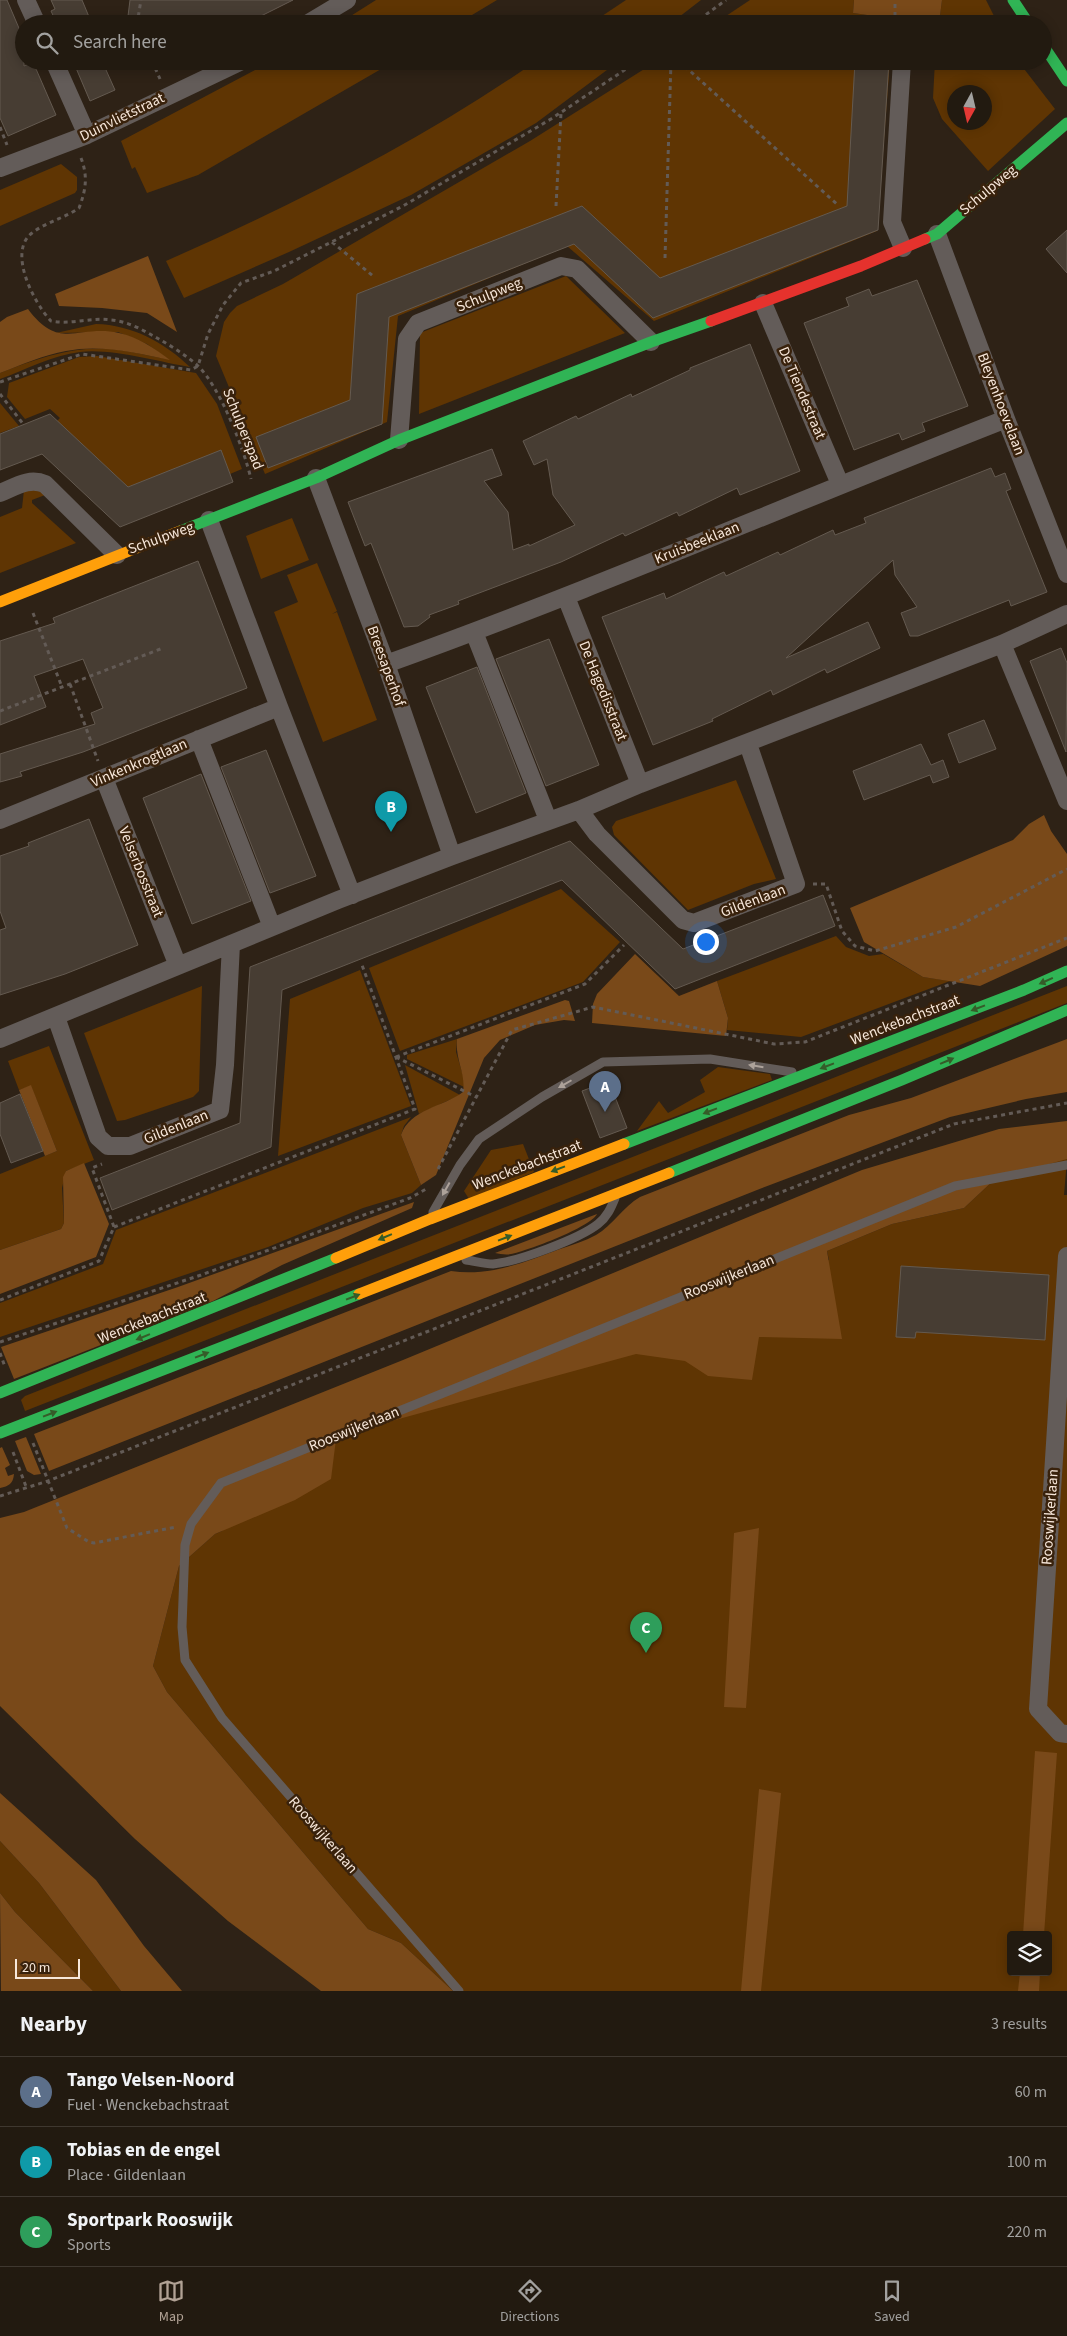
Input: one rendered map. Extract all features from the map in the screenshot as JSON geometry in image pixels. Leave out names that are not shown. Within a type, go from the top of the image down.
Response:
[{"type":"street","points":[[26,0],[33,15]]},
{"type":"street","points":[[322,15],[347,0]]},
{"type":"street","points":[[1014,0],[1023,15]]},
{"type":"street","points":[[1052,58],[1067,81]]},
{"type":"street","points":[[57,70],[81,138]]},
{"type":"street","name":"Duinvlietstraat","points":[[0,168],[81,138],[223,70]]},
{"type":"street","points":[[901,70],[892,222],[903,248]]},
{"type":"street","name":"Schulpweg","points":[[0,602],[316,478],[398,440],[651,342],[763,303],[937,234],[1067,123]]},
{"type":"street","name":"Bleyenhoevelaan","points":[[937,234],[1006,419],[1067,574]]},
{"type":"street","name":"Schulpweg","points":[[398,440],[407,339],[418,324],[561,266],[577,270],[651,342]]},
{"type":"street","name":"De Tiendestraat","points":[[763,303],[840,484]]},
{"type":"street","name":"Kruisbeeklaan","points":[[386,664],[566,597],[840,484],[1006,419]]},
{"type":"street","name":"Breesaperhof","points":[[316,478],[386,664],[452,856]]},
{"type":"street","name":"Schulpweg","points":[[0,493],[30,481],[44,484],[117,555]]},
{"type":"street","points":[[209,520],[352,895]]},
{"type":"street","name":"De Hagedisstraat","points":[[566,597],[640,784]]},
{"type":"street","points":[[0,1038],[56,1017],[352,895],[548,820],[579,810],[640,784],[748,744],[1002,644],[1067,614]]},
{"type":"street","points":[[474,632],[548,820]]},
{"type":"street","points":[[1002,644],[1067,801]]},
{"type":"street","name":"Vinkenkrogtlaan","points":[[0,820],[279,707]]},
{"type":"street","points":[[199,739],[272,927]]},
{"type":"street","name":"Gildenlaan","points":[[579,810],[597,834],[684,920],[694,923],[796,884],[748,744]]},
{"type":"street","name":"Velserbosstraat","points":[[104,778],[178,966]]},
{"type":"street","name":"Gildenlaan","points":[[108,1146],[130,1146],[220,1110],[225,1065],[231,944]]},
{"type":"street","name":"Wenckebachstraat","points":[[0,1394],[221,1306],[430,1218],[1024,990],[1067,971]]},
{"type":"street","points":[[2,1432],[617,1194],[902,1080],[1067,1010]]},
{"type":"street","points":[[56,1017],[98,1138],[108,1146]]},
{"type":"street","name":"Rooswijkerlaan","points":[[1067,1256],[1038,1709],[1060,1734],[1067,1734]]},
{"type":"lane","points":[[430,1218],[460,1165],[479,1139],[542,1097],[603,1062],[710,1059],[804,1074]]},
{"type":"lane","name":"Rooswijkerlaan","points":[[459,1991],[222,1718],[200,1688],[185,1660],[182,1627],[185,1545],[191,1524],[220,1483],[955,1186],[1067,1165]]},
{"type":"lane","points":[[452,1258],[491,1264],[507,1262],[576,1237],[598,1224],[609,1213],[617,1194]]},
{"type":"path","points":[[139,15],[142,0]]},
{"type":"path","points":[[705,15],[726,0]]},
{"type":"path","points":[[894,15],[895,0]]},
{"type":"path","points":[[0,382],[82,354],[191,370],[198,366],[208,334],[220,312],[241,283],[274,271],[403,206],[561,112],[624,70]]},
{"type":"path","points":[[664,258],[671,70]]},
{"type":"path","points":[[689,70],[840,206]]},
{"type":"path","points":[[556,206],[561,112]]},
{"type":"path","name":"Schulperspad","points":[[81,138],[86,171],[86,191],[79,208],[33,232],[24,241],[21,252],[22,265],[36,304],[51,321],[63,323],[111,320],[128,324],[174,348],[198,366],[213,386],[226,410],[250,475],[257,501]]},
{"type":"path","points":[[332,242],[373,276]]},
{"type":"path","points":[[0,394],[24,425]]},
{"type":"path","points":[[32,589],[39,605],[32,608],[62,687]]},
{"type":"path","points":[[0,711],[163,648]]},
{"type":"path","points":[[70,684],[104,778]]},
{"type":"path","points":[[796,884],[826,884],[842,931],[855,946],[875,951],[956,927],[1067,869]]},
{"type":"path","points":[[396,1057],[585,984],[624,945]]},
{"type":"path","points":[[114,1227],[415,1109],[362,965]]},
{"type":"path","points":[[396,1057],[476,1097]]},
{"type":"path","points":[[0,1496],[48,1481],[954,1124],[1067,1103]]},
{"type":"path","points":[[0,1300],[99,1261],[114,1227],[92,1168],[104,1163],[108,1146]]},
{"type":"path","points":[[2,1432],[27,1489]]},
{"type":"path","points":[[48,1481],[67,1528],[89,1542],[191,1524]]},
{"type":"shaded area","points":[[376,0],[497,0],[472,15],[352,15]]},
{"type":"shaded area","points":[[626,0],[701,0],[682,15],[604,15]]},
{"type":"shaded area","points":[[750,0],[854,0],[853,13],[867,15],[728,15]]},
{"type":"shaded area","points":[[854,0],[942,0],[940,15],[867,15],[853,13]]},
{"type":"shaded area","points":[[942,0],[986,0],[994,15],[940,15]]},
{"type":"shaded area","points":[[255,70],[379,70],[198,175],[147,193],[135,167],[132,169],[121,141]]},
{"type":"shaded area","points":[[523,70],[607,70],[536,123],[411,195],[184,298],[166,261],[262,217],[356,170],[493,90]]},
{"type":"shaded area","points":[[643,70],[889,70],[877,231],[654,321],[567,246],[398,316],[387,422],[265,474],[216,356],[224,322],[230,313],[237,306],[283,284],[530,141]]},
{"type":"shaded area","points":[[935,70],[1025,70],[1055,109],[988,171],[952,130],[992,130],[992,85],[947,85],[947,125],[942,119],[933,98]]},
{"type":"shaded area","points":[[61,164],[77,177],[77,190],[75,193],[0,226],[0,190]]},
{"type":"shaded area","points":[[148,256],[177,332],[147,313],[59,306],[55,294]]},
{"type":"shaded area","points":[[566,276],[625,333],[419,414],[420,333]]},
{"type":"shaded area","points":[[28,309],[39,322],[50,330],[70,334],[105,331],[119,333],[133,337],[170,360],[118,350],[92,348],[49,355],[0,373],[0,322],[7,317]]},
{"type":"shaded area","points":[[96,324],[135,331],[147,336],[169,350],[190,367],[120,354],[92,351],[49,359],[0,379],[0,373],[29,362],[58,354],[88,349],[119,350],[168,359],[147,344],[118,332],[56,333]]},
{"type":"shaded area","points":[[97,356],[196,373],[217,404],[242,469],[230,474],[221,451],[128,487],[57,421],[60,418],[50,409],[25,419],[7,397],[9,383],[79,357]]},
{"type":"shaded area","points":[[0,403],[19,426],[0,433]]},
{"type":"shaded area","points":[[24,490],[40,490],[45,495],[32,500],[32,503],[76,543],[0,573],[0,517],[22,508]]},
{"type":"shaded area","points":[[292,518],[309,560],[261,579],[246,536]]},
{"type":"shaded area","points":[[317,563],[337,611],[332,614],[337,612],[377,720],[323,742],[274,612],[298,602],[287,575]]},
{"type":"shaded area","points":[[736,780],[776,879],[754,884],[688,910],[614,835],[612,827],[616,821]]},
{"type":"shaded area","points":[[1044,815],[1051,831],[1067,854],[1067,946],[980,986],[923,977],[864,942],[850,908],[1013,840],[1029,824]]},
{"type":"shaded area","points":[[561,889],[620,942],[583,982],[400,1051],[369,968]]},
{"type":"shaded area","points":[[836,936],[846,947],[869,956],[883,954],[923,977],[950,981],[801,1037],[727,1030],[728,1018],[717,981]]},
{"type":"shaded area","points":[[635,954],[679,996],[717,981],[728,1018],[726,1036],[592,1023],[593,1004],[597,994]]},
{"type":"shaded area","points":[[360,970],[411,1106],[278,1156],[290,999]]},
{"type":"shaded area","points":[[202,986],[199,1091],[193,1097],[117,1121],[84,1033]]},
{"type":"shaded area","points":[[1067,986],[1067,1003],[25,1411],[21,1400],[25,1396]]},
{"type":"shaded area","points":[[565,1000],[569,1001],[575,1021],[564,1020],[535,1025],[500,1040],[484,1058],[436,1175],[421,1185],[401,1135],[405,1126],[419,1114],[463,1092],[464,1085],[457,1039]]},
{"type":"shaded area","points":[[457,1039],[456,1052],[465,1082],[464,1087],[407,1059],[407,1055]]},
{"type":"shaded area","points":[[1067,1039],[1067,1092],[1026,1099],[950,1117],[757,1190],[49,1471],[34,1434],[451,1271],[479,1272],[507,1267],[583,1241],[602,1231],[640,1197],[849,1115],[911,1098]]},
{"type":"shaded area","points":[[49,1046],[94,1160],[66,1171],[62,1188],[64,1223],[61,1229],[0,1250],[0,1174],[57,1151],[31,1086],[19,1090],[8,1061]]},
{"type":"shaded area","points":[[405,1065],[460,1095],[419,1114]]},
{"type":"shaded area","points":[[718,1067],[770,1074],[772,1080],[637,1131],[659,1101],[668,1113],[705,1092],[700,1080]]},
{"type":"shaded area","points":[[31,1085],[57,1151],[45,1156],[19,1090]]},
{"type":"shaded area","points":[[411,1117],[404,1126],[401,1135],[421,1185],[412,1193],[363,1208],[268,1247],[0,1337],[0,1303],[103,1264],[116,1230]]},
{"type":"shaded area","points":[[1067,1121],[1067,1159],[995,1179],[964,1208],[892,1224],[827,1251],[842,1339],[759,1337],[752,1380],[708,1376],[685,1361],[636,1354],[366,1428],[336,1439],[331,1479],[295,1500],[215,1534],[179,1566],[153,1666],[167,1692],[368,1929],[401,1943],[453,1991],[321,1991],[228,1921],[135,1839],[0,1706],[0,1518],[24,1512],[403,1360],[862,1170],[999,1129]]},
{"type":"shaded area","points":[[523,1144],[534,1172],[469,1199],[464,1191],[491,1150]]},
{"type":"shaded area","points":[[1061,1159],[1067,1159],[1064,1195],[1067,1195],[1067,1991],[453,1991],[401,1943],[368,1929],[167,1692],[153,1666],[179,1566],[215,1534],[222,1531],[336,1439],[829,1260],[827,1251],[892,1224],[964,1208],[995,1179]]},
{"type":"shaded area","points":[[84,1163],[109,1224],[96,1257],[0,1294],[0,1250],[61,1229],[64,1223],[63,1177],[66,1171]]},
{"type":"shaded area","points":[[414,1202],[412,1208],[282,1265],[213,1301],[14,1379],[1,1347],[178,1287]]},
{"type":"shaded area","points":[[597,1214],[571,1232],[544,1243],[511,1254],[495,1253]]},
{"type":"shaded area","points":[[26,1437],[41,1474],[34,1475],[27,1471],[15,1441]]},
{"type":"shaded area","points":[[2,1447],[10,1465],[5,1468],[8,1476],[14,1474],[10,1484],[0,1488],[0,1448]]},
{"type":"shaded area","points":[[759,1528],[746,1708],[724,1707],[734,1533]]},
{"type":"shaded area","points":[[1035,1751],[1057,1753],[1044,1931],[1023,1931]]},
{"type":"shaded area","points":[[759,1789],[781,1793],[761,1991],[741,1991]]},
{"type":"shaded area","points":[[0,1793],[96,1880],[144,1946],[182,1991],[121,1991],[39,1883],[0,1841]]},
{"type":"shaded area","points":[[0,1841],[39,1883],[121,1991],[93,1991],[15,1912],[0,1893]]},
{"type":"shaded area","points":[[0,1893],[15,1912],[93,1991],[1,1991]]},
{"type":"shaded area","points":[[1020,1976],[1040,1976],[1039,1991],[1018,1991]]},
{"type":"building","points":[[0,0],[7,0],[15,19],[15,70],[36,70],[56,115],[8,136],[0,118]]},
{"type":"building","points":[[51,0],[82,0],[88,15],[53,15],[51,11],[55,9]]},
{"type":"building","points":[[130,0],[293,0],[263,15],[128,15]]},
{"type":"building","points":[[77,70],[106,70],[115,90],[90,101]]},
{"type":"building","points":[[855,70],[888,70],[878,230],[653,318],[574,244],[389,317],[382,424],[268,468],[256,437],[350,400],[357,294],[582,206],[660,278],[847,206]]},
{"type":"building","points":[[1067,230],[1067,273],[1046,249]]},
{"type":"building","points":[[917,280],[968,406],[922,423],[925,431],[902,440],[899,433],[854,450],[804,323],[849,306],[846,298],[869,289],[872,296]]},
{"type":"building","points":[[750,344],[800,471],[740,495],[737,488],[679,516],[677,512],[625,536],[623,533],[561,562],[458,601],[459,604],[429,615],[430,617],[418,626],[404,627],[371,543],[365,546],[348,502],[492,449],[502,475],[484,481],[508,512],[513,550],[529,544],[529,546],[575,525],[553,495],[547,459],[534,465],[523,441],[576,416],[578,419],[631,394],[632,397],[690,370],[690,368]]},
{"type":"building","points":[[50,414],[128,487],[221,450],[233,482],[120,527],[42,454],[0,470],[0,434]]},
{"type":"building","points":[[991,468],[995,477],[1005,473],[1011,489],[1006,491],[1047,592],[1011,606],[1009,600],[918,636],[910,636],[901,613],[917,607],[895,575],[893,560],[786,658],[868,622],[880,648],[827,673],[825,669],[773,695],[771,690],[712,719],[713,721],[653,745],[602,617],[664,593],[666,599],[724,572],[726,576],[778,552],[780,555],[833,530],[835,535],[866,523],[864,518]]},
{"type":"building","points":[[198,561],[247,688],[83,752],[20,772],[22,776],[0,782],[0,754],[95,724],[91,713],[103,708],[83,659],[34,676],[46,707],[0,725],[0,641],[55,623],[53,618]]},
{"type":"building","points":[[549,639],[599,765],[546,786],[496,659]]},
{"type":"building","points":[[1061,648],[1067,663],[1066,752],[1030,661]]},
{"type":"building","points":[[477,667],[526,793],[476,813],[426,687]]},
{"type":"building","points":[[984,720],[996,749],[959,763],[948,734]]},
{"type":"building","points":[[921,744],[931,765],[943,760],[949,777],[933,783],[930,775],[864,800],[853,771]]},
{"type":"building","points":[[266,750],[316,876],[270,893],[221,767]]},
{"type":"building","points":[[201,774],[251,901],[192,924],[143,798]]},
{"type":"building","points":[[89,819],[138,945],[65,974],[0,995],[0,930],[6,928],[0,911],[0,856],[29,846],[28,843]]},
{"type":"building","points":[[570,841],[683,949],[823,895],[835,926],[675,989],[562,880],[376,953],[282,990],[271,1147],[112,1210],[100,1178],[240,1123],[250,967]]},
{"type":"building","points":[[609,1081],[627,1128],[600,1138],[582,1091]]},
{"type":"building","points":[[20,1094],[43,1151],[11,1163],[0,1134],[0,1103]]},
{"type":"building","points":[[901,1266],[1049,1275],[1045,1340],[916,1332],[915,1338],[896,1337]]},
{"type":"traffic: fast","points":[[1013,0],[1023,15]]},
{"type":"traffic: fast","points":[[1052,58],[1067,81]]},
{"type":"traffic: fast","points":[[925,239],[937,234],[1067,123]]},
{"type":"traffic: fast","points":[[180,531],[316,478],[399,440],[651,342],[711,321]]},
{"type":"traffic: fast","points":[[624,1144],[1024,990],[1067,971]]},
{"type":"traffic: fast","points":[[669,1173],[902,1080],[1067,1010]]},
{"type":"traffic: fast","points":[[0,1393],[336,1258]]},
{"type":"traffic: fast","points":[[0,1433],[359,1294]]},
{"type":"traffic: slow","points":[[0,602],[180,531]]},
{"type":"traffic: slow","points":[[336,1258],[430,1219],[624,1144]]},
{"type":"traffic: slow","points":[[359,1294],[669,1173]]},
{"type":"traffic: jam","points":[[711,321],[861,266],[925,239]]},
{"type":"place","name":"Tobias en de engel","points":[[391,832]]},
{"type":"place","name":"Tango Velsen-Noord","points":[[605,1112]]},
{"type":"place","name":"Sportpark Rooswijk","points":[[646,1653]]}]
